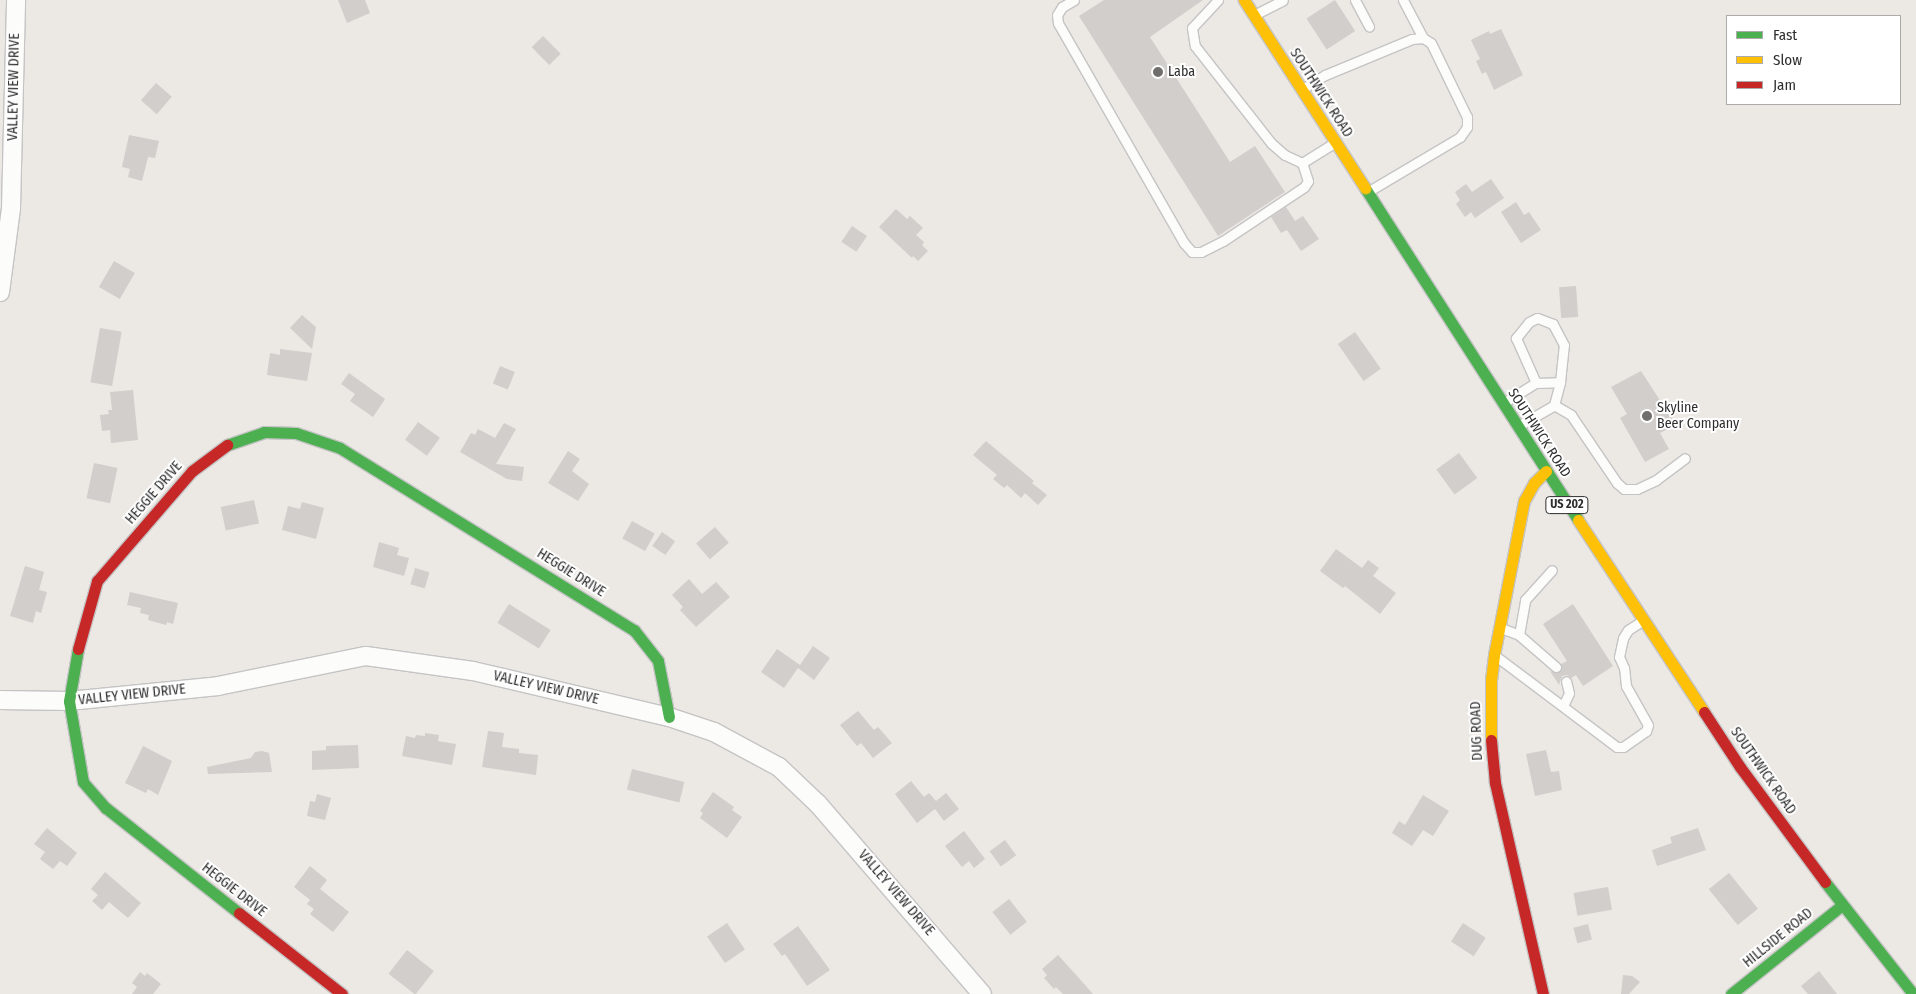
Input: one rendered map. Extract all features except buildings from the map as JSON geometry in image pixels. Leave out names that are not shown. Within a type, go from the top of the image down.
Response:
[{"type":"main road","name":"SOUTHWICK ROAD","points":[[1244,0],[1502,403],[1740,767],[1842,906],[1913,994]]},
{"type":"main road","name":"HEGGIE DRIVE","points":[[342,994],[106,808],[83,782],[69,701],[74,663],[97,581],[192,471],[227,445],[264,432],[296,433],[340,448],[634,630],[658,661],[669,717]]},
{"type":"main road","name":"DUG ROAD","points":[[1543,994],[1495,783],[1490,727],[1491,680],[1494,656],[1524,501],[1534,483],[1546,471]]},
{"type":"main road","name":"HILLSIDE ROAD","points":[[1731,994],[1842,906]]},
{"type":"street","name":"VALLEY VIEW DRIVE","points":[[0,292],[11,208],[16,0]]},
{"type":"street","name":"VALLEY VIEW DRIVE","points":[[0,700],[69,701],[218,686],[366,656],[473,671],[669,717],[714,732],[779,767],[818,804],[982,994]]},
{"type":"lane","points":[[1074,0],[1062,7],[1057,15],[1058,23],[1184,243],[1192,252],[1201,252],[1223,241],[1304,187],[1308,181],[1302,163],[1285,155],[1271,143],[1195,46],[1192,28],[1218,0]]},
{"type":"lane","points":[[1254,16],[1283,0]]},
{"type":"lane","points":[[1355,0],[1370,26]]},
{"type":"lane","points":[[1367,192],[1460,137],[1467,127],[1467,117],[1431,43],[1423,38],[1403,0]]},
{"type":"lane","points":[[1301,90],[1325,75],[1412,39],[1423,38]]},
{"type":"lane","points":[[1302,163],[1335,143]]},
{"type":"lane","points":[[1518,427],[1554,405],[1560,382],[1564,344],[1553,324],[1537,318],[1529,322],[1516,338],[1536,382]]},
{"type":"lane","points":[[1502,403],[1536,382],[1560,382]]},
{"type":"lane","points":[[1554,405],[1571,415],[1618,483],[1624,488],[1637,489],[1656,480],[1685,458]]},
{"type":"lane","points":[[1519,635],[1525,600],[1552,570]]},
{"type":"lane","points":[[1494,656],[1619,747],[1628,745],[1646,731],[1648,724],[1647,718],[1626,686],[1625,671],[1619,652],[1625,634],[1643,621]]},
{"type":"lane","points":[[1499,628],[1519,635],[1556,668]]},
{"type":"lane","points":[[1563,706],[1569,693],[1566,681]]},
{"type":"traffic: fast","points":[[1365,188],[1578,520]]},
{"type":"traffic: fast","points":[[227,445],[264,432],[296,433],[340,448],[634,630],[658,661],[669,717]]},
{"type":"traffic: fast","points":[[78,649],[69,701],[83,782],[106,808],[239,913]]},
{"type":"traffic: fast","points":[[1825,882],[1913,994]]},
{"type":"traffic: fast","points":[[1731,994],[1842,905]]},
{"type":"traffic: slow","points":[[1244,0],[1365,188]]},
{"type":"traffic: slow","points":[[1491,740],[1491,680],[1494,655],[1524,501],[1534,483],[1546,471]]},
{"type":"traffic: slow","points":[[1578,520],[1704,712]]},
{"type":"traffic: jam","points":[[78,649],[97,581],[192,471],[227,445]]},
{"type":"traffic: jam","points":[[1704,712],[1740,767],[1825,882]]},
{"type":"traffic: jam","points":[[1491,740],[1495,783],[1543,994]]},
{"type":"traffic: jam","points":[[239,913],[342,994]]},
{"type":"place","name":"Laba","points":[[1158,72]]},
{"type":"place","name":"Skyline Beer Company","points":[[1647,416]]}]
